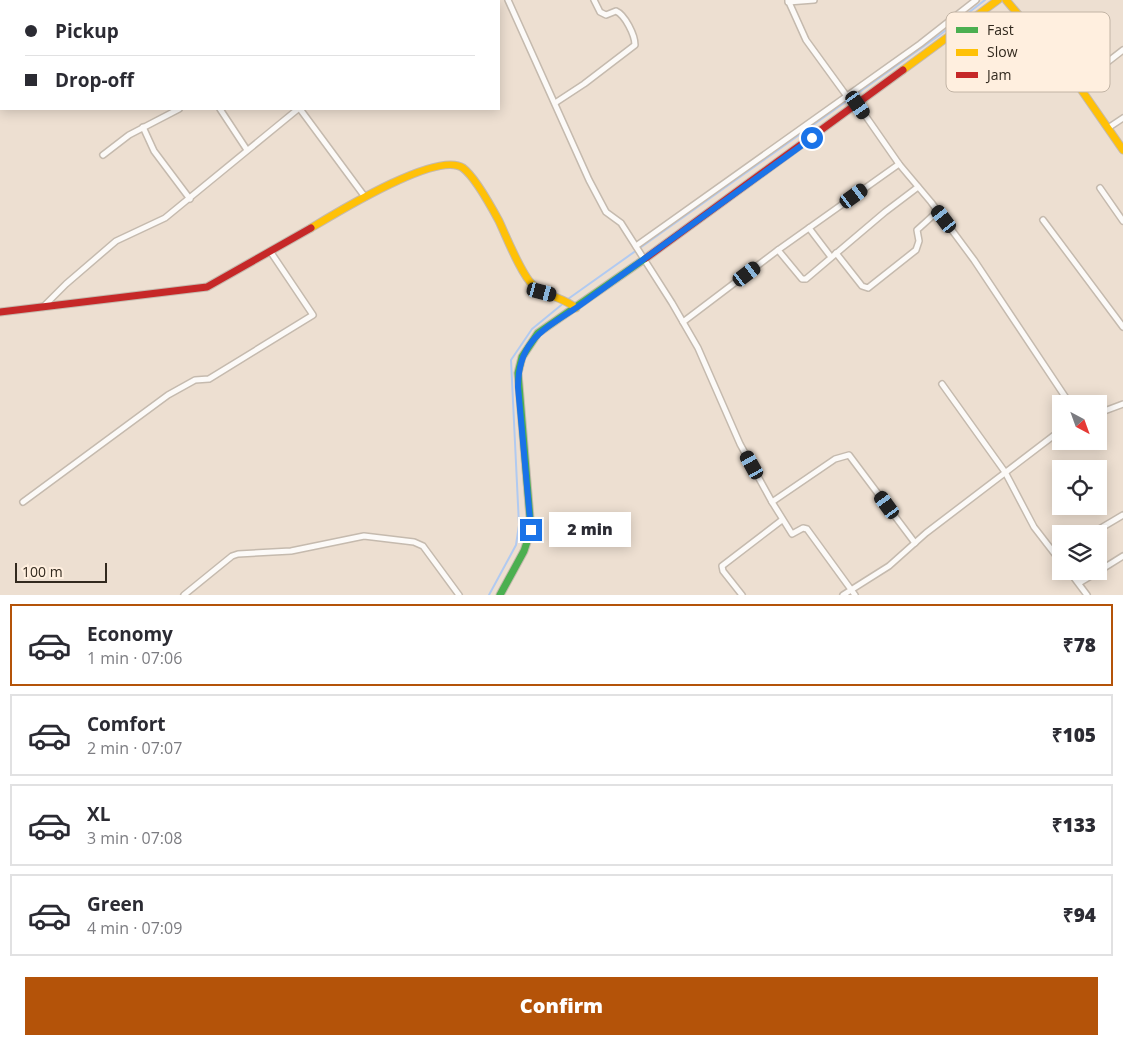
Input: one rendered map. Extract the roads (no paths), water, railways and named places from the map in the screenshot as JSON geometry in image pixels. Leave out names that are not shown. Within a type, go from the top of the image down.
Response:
[{"type":"street","points":[[508,0],[589,180],[606,212],[621,223],[643,256],[698,348],[740,444],[782,520],[792,534],[807,528],[853,593]]},
{"type":"street","points":[[555,103],[584,84],[635,45],[634,39],[621,14],[616,11],[603,14],[594,0]]},
{"type":"street","points":[[814,0],[788,1],[806,40],[846,95]]},
{"type":"street","points":[[961,12],[976,0]]},
{"type":"street","points":[[982,12],[998,0]]},
{"type":"street","points":[[1006,0],[1016,12]]},
{"type":"street","points":[[636,246],[946,24]]},
{"type":"street","points":[[500,595],[524,551],[531,530],[518,373],[522,357],[538,332],[572,303],[643,256],[858,105],[946,39]]},
{"type":"street","points":[[1110,60],[1123,50]]},
{"type":"street","points":[[1083,92],[1122,146]]},
{"type":"street","points":[[858,105],[899,164],[938,211],[974,260],[1064,395]]},
{"type":"street","points":[[102,155],[143,127],[176,110]]},
{"type":"street","points":[[221,110],[247,150]]},
{"type":"street","points":[[41,308],[116,241],[155,224],[190,199],[298,110]]},
{"type":"street","points":[[300,110],[365,197]]},
{"type":"street","points":[[1108,128],[1123,118]]},
{"type":"street","points":[[143,127],[154,151],[190,199]]},
{"type":"street","points":[[1,310],[41,308],[207,287],[365,197],[417,172],[440,165],[453,164],[463,168],[489,202],[531,284],[542,292],[572,303]]},
{"type":"street","points":[[683,322],[778,250],[899,164]]},
{"type":"street","points":[[778,250],[804,280],[918,187]]},
{"type":"street","points":[[1100,188],[1123,220]]},
{"type":"street","points":[[809,228],[862,286],[868,288],[916,250],[919,241],[917,230],[919,226],[938,211]]},
{"type":"street","points":[[1043,220],[1123,327]]},
{"type":"street","points":[[23,502],[168,395],[194,380],[209,379],[313,315],[270,251]]},
{"type":"street","points":[[942,384],[1005,472],[1034,527],[1052,550]]},
{"type":"street","points":[[1108,410],[1123,404]]},
{"type":"street","points":[[843,595],[853,593],[889,566],[914,543],[1052,437]]},
{"type":"street","points":[[772,502],[835,459],[849,454],[914,543]]},
{"type":"street","points":[[1106,525],[1123,515]]},
{"type":"street","points":[[742,595],[723,571],[722,566],[782,520]]},
{"type":"street","points":[[184,595],[235,554],[291,551],[364,536],[414,542],[423,546],[459,595]]},
{"type":"street","points":[[1107,566],[1123,556]]},
{"type":"street","points":[[1076,580],[1087,595]]},
{"type":"street","points":[[1079,584],[1085,580]]},
{"type":"waterway","points":[[969,12],[985,0]]},
{"type":"waterway","points":[[568,299],[946,30]]},
{"type":"waterway","points":[[489,595],[516,545],[519,525],[511,360],[532,329],[565,302]]}]
